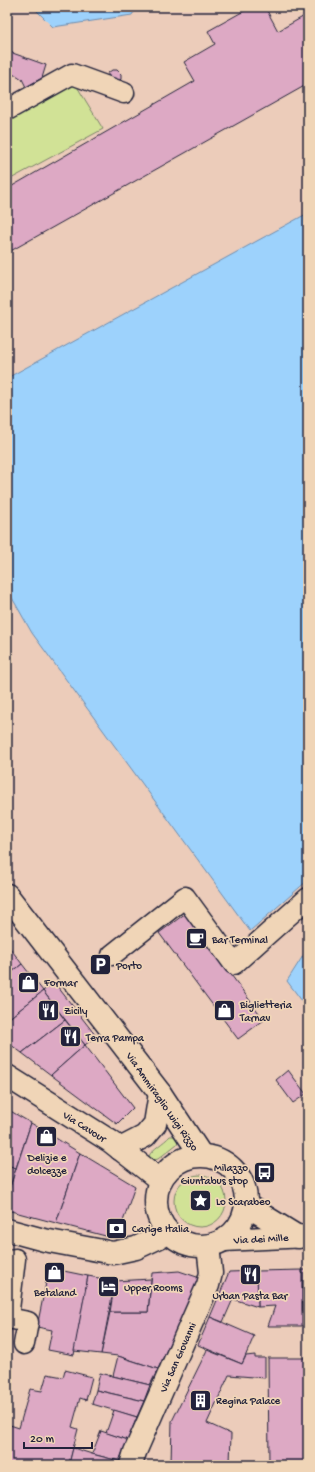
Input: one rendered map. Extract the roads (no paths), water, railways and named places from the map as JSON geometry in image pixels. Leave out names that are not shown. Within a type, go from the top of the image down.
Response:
[{"type":"main road","name":"Via Ammiraglio Luigi Rizzo","points":[[7,895],[160,1093],[201,1156]]},
{"type":"main road","name":"Via Cavour","points":[[7,1076],[110,1141],[160,1180]]},
{"type":"main road","points":[[120,1149],[145,1136],[155,1124],[160,1093]]},
{"type":"main road","name":"Via dei Mille","points":[[216,1243],[235,1231],[242,1219],[246,1205],[244,1188],[236,1172],[221,1160],[201,1156],[189,1157],[177,1162],[168,1170],[160,1180],[156,1191],[155,1202],[161,1224],[176,1240],[197,1247],[216,1243],[303,1236]]},
{"type":"main road","name":"Via dei Mille","points":[[246,1205],[303,1236]]},
{"type":"main road","points":[[7,1230],[44,1240],[113,1253],[136,1248],[168,1233]]},
{"type":"main road","name":"Via San Giovanni","points":[[131,1465],[135,1452],[208,1285],[216,1243]]},
{"type":"street","points":[[7,110],[72,74],[124,94]]},
{"type":"street","points":[[112,955],[185,898],[234,964],[308,898]]},
{"type":"street","points":[[15,1259],[8,1318],[28,1322],[24,1344]]},
{"type":"water","points":[[33,7],[137,7],[132,15],[53,27]]},
{"type":"water","points":[[308,213],[308,880],[250,931],[32,633],[7,589],[7,378]]},
{"type":"water","points":[[308,948],[308,1009],[287,981]]},
{"type":"place","name":"Bar Terminal","points":[[196,939]]},
{"type":"place","name":"Porto","points":[[100,965]]},
{"type":"place","name":"Formar","points":[[28,982]]},
{"type":"place","name":"Zicily","points":[[49,1010]]},
{"type":"place","name":"Biglietteria Tarnav","points":[[225,1010]]},
{"type":"place","name":"Terra Pampa","points":[[71,1037]]},
{"type":"place","name":"Delizie e dolcezze","points":[[47,1137]]},
{"type":"place","name":"Milazzo Giuntabus stop","points":[[264,1173]]},
{"type":"place","name":"Lo Scarabeo","points":[[200,1201]]},
{"type":"place","name":"Carige Italia","points":[[117,1228]]},
{"type":"place","name":"Betaland","points":[[55,1272]]},
{"type":"place","name":"Urban Pasta Bar","points":[[250,1275]]},
{"type":"place","name":"Upper Rooms","points":[[109,1287]]},
{"type":"place","name":"Regina Palace","points":[[200,1400]]}]
